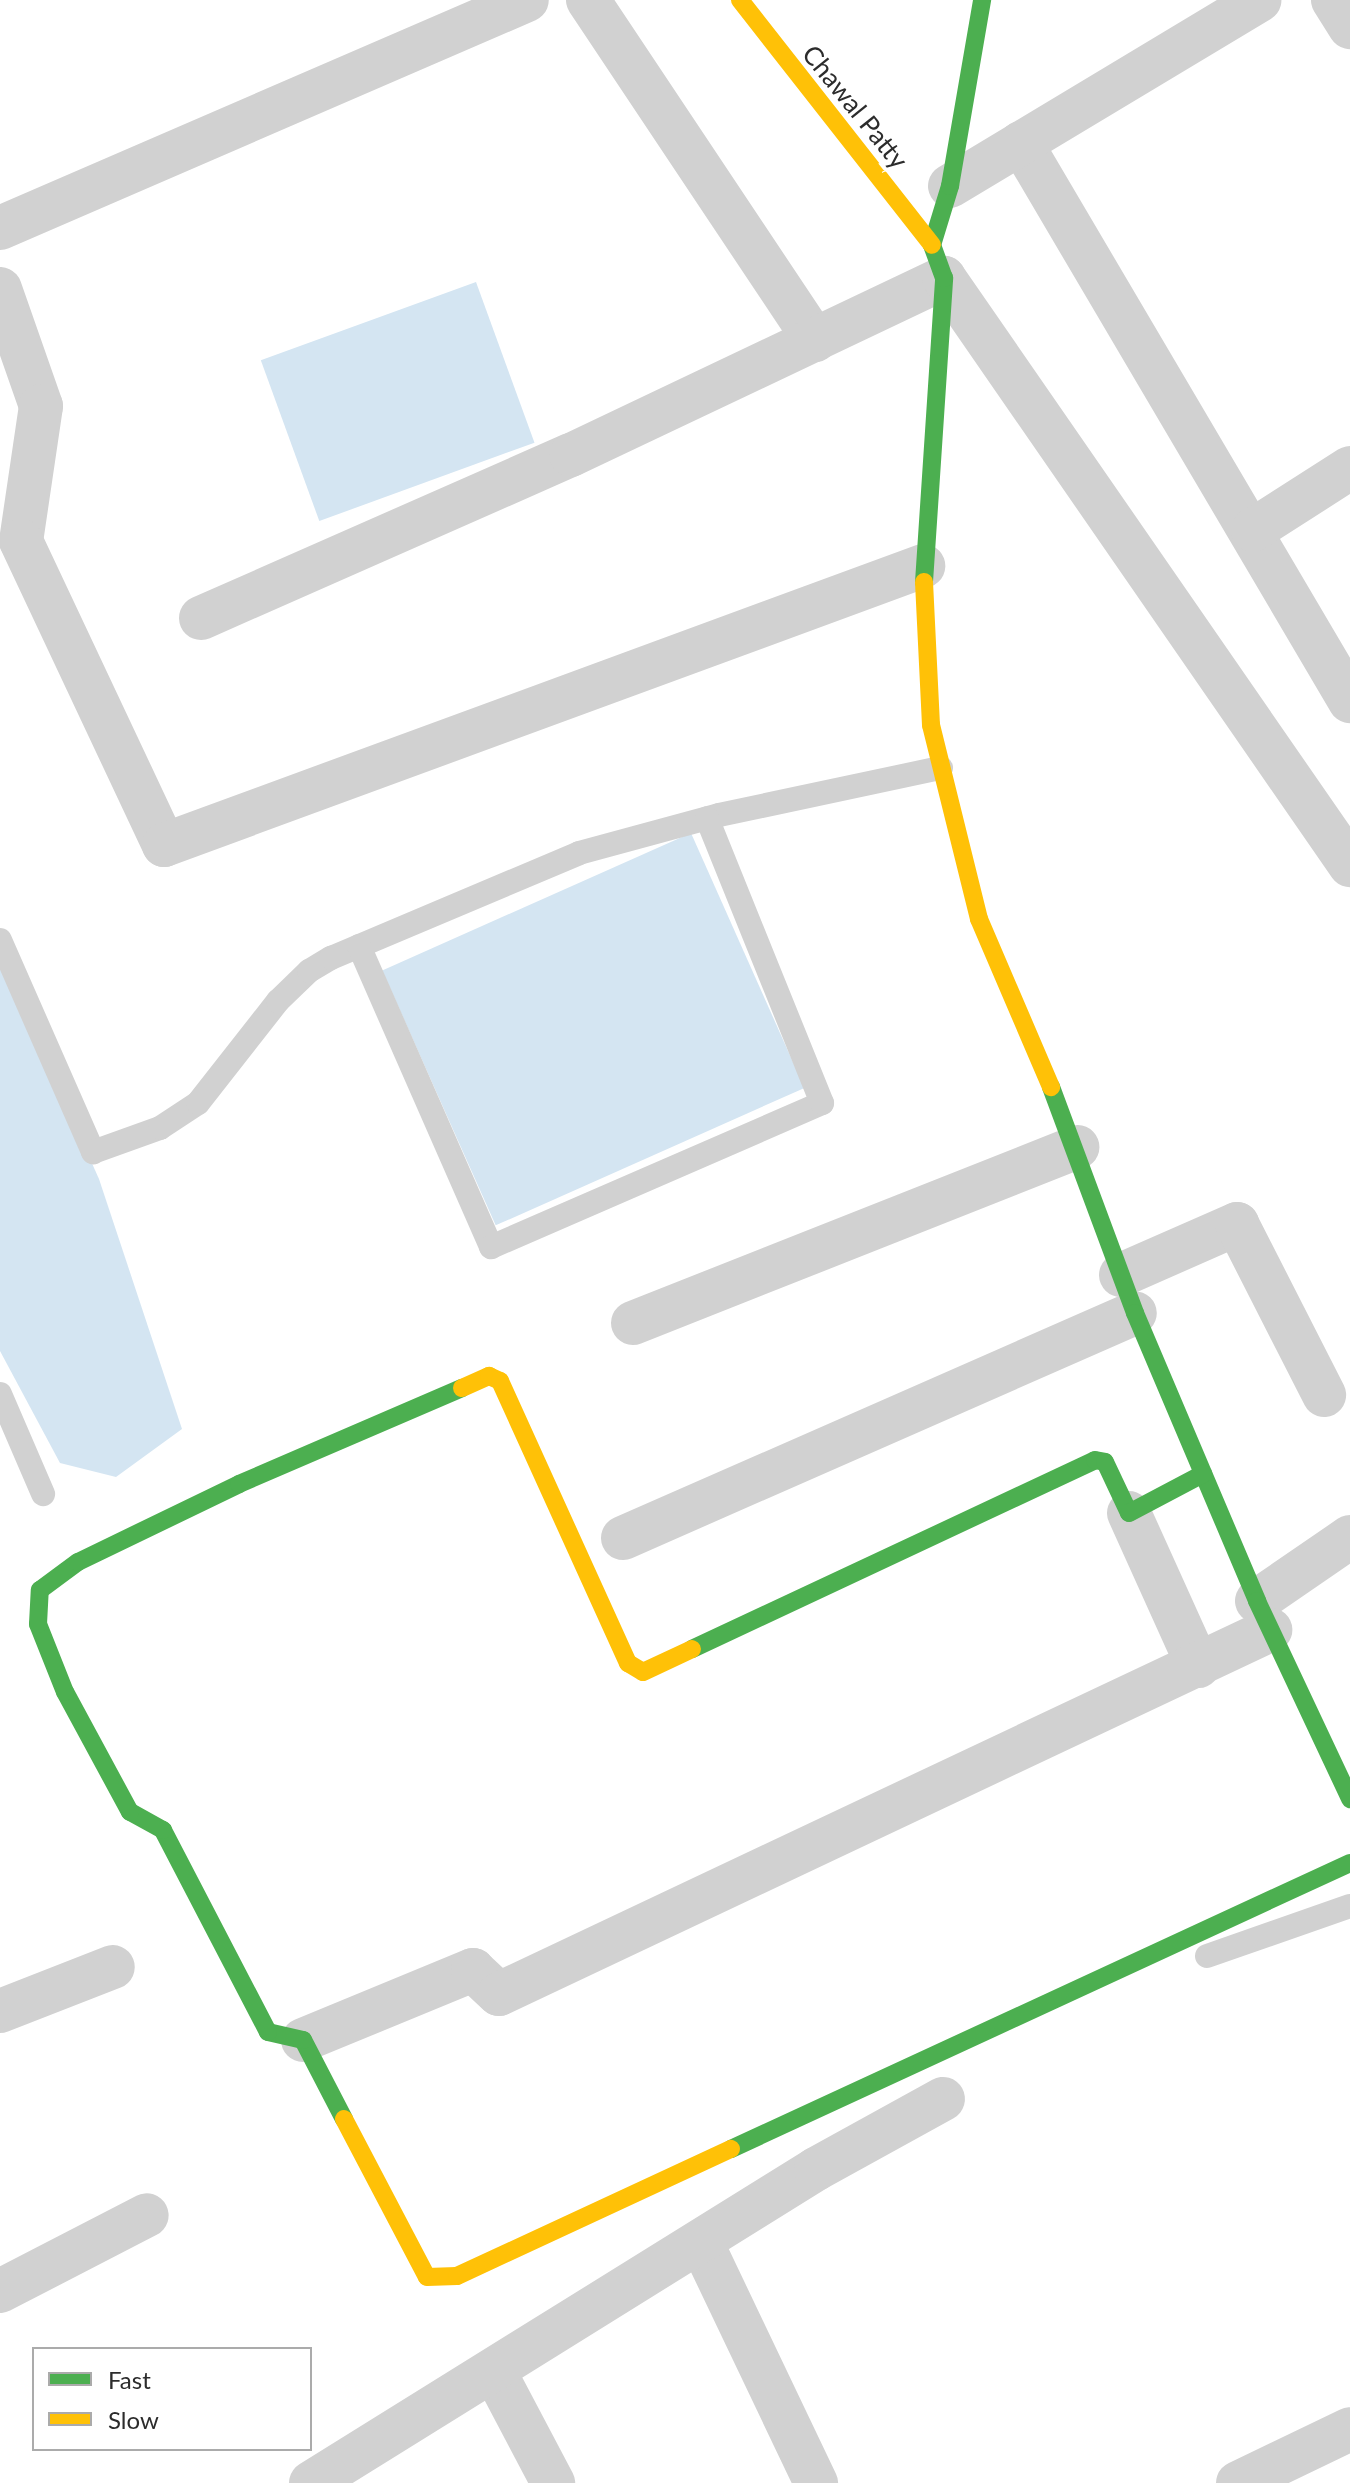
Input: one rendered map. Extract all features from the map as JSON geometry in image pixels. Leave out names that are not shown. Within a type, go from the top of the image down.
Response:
[{"type":"street","points":[[0,228],[527,0]]},
{"type":"street","points":[[588,0],[815,340]]},
{"type":"street","name":"Chawal Patty","points":[[740,0],[938,262]]},
{"type":"street","points":[[982,0],[938,262],[923,566],[931,725],[979,919],[1077,1147],[1128,1294],[1203,1474],[1264,1616],[1350,1799]]},
{"type":"street","points":[[950,186],[1259,0]]},
{"type":"street","points":[[1333,0],[1350,27]]},
{"type":"street","points":[[1021,143],[1253,530],[1350,701]]},
{"type":"street","points":[[201,618],[571,455],[815,340],[938,262]]},
{"type":"street","points":[[938,262],[1350,865]]},
{"type":"street","points":[[0,289],[41,406],[16,477],[21,541],[164,845],[923,566]]},
{"type":"street","points":[[1253,530],[1350,468]]},
{"type":"street","points":[[633,1323],[1077,1147]]},
{"type":"street","points":[[623,1538],[1128,1294],[1237,1224],[1324,1395]]},
{"type":"street","points":[[1198,1666],[1105,1462],[1095,1460],[643,1672],[635,1671],[500,1381],[489,1376],[239,1484],[78,1562],[40,1590],[38,1624],[65,1692],[130,1812],[163,1830],[268,2032],[303,2040],[473,1970],[499,1994],[1198,1666],[1264,1616],[1350,1537]]},
{"type":"street","points":[[1129,1513],[1203,1474]]},
{"type":"street","points":[[303,2040],[427,2277],[457,2276],[1350,1863]]},
{"type":"street","points":[[0,2011],[113,1967]]},
{"type":"street","points":[[328,2479],[494,2371],[534,2341],[702,2244],[816,2169],[943,2099]]},
{"type":"street","points":[[0,2291],[147,2215]]},
{"type":"street","points":[[702,2244],[816,2483]]},
{"type":"street","points":[[494,2371],[553,2483]]},
{"type":"street","points":[[1238,2483],[1350,2429]]},
{"type":"lane","points":[[0,940],[93,1152],[160,1128],[198,1103],[278,1001],[309,971],[359,946],[579,853],[707,818],[941,768]]},
{"type":"lane","points":[[359,946],[491,1247],[822,1103],[707,818]]},
{"type":"lane","points":[[0,1394],[43,1494]]},
{"type":"lane","points":[[1207,1956],[1350,1906]]},
{"type":"water","points":[[476,282],[534,443],[319,521],[261,360]]},
{"type":"water","points":[[691,833],[804,1088],[496,1225],[382,970]]},
{"type":"water","points":[[0,958],[99,1179],[182,1429],[116,1477],[60,1463],[0,1351]]},
{"type":"traffic: fast","points":[[924,582],[944,278],[932,245],[950,186],[982,0]]},
{"type":"traffic: fast","points":[[1051,1087],[1135,1313],[1257,1601],[1350,1799]]},
{"type":"traffic: fast","points":[[344,2119],[303,2040],[268,2032],[163,1830],[130,1812],[65,1692],[38,1624],[40,1590],[78,1562],[239,1484],[462,1388]]},
{"type":"traffic: fast","points":[[692,1649],[1095,1460],[1105,1462],[1129,1513],[1203,1474]]},
{"type":"traffic: fast","points":[[731,2149],[1350,1863]]},
{"type":"traffic: slow","points":[[740,0],[932,245]]},
{"type":"traffic: slow","points":[[924,582],[931,725],[979,919],[1051,1087]]},
{"type":"traffic: slow","points":[[462,1388],[489,1376],[500,1381],[628,1663],[643,1672],[692,1649]]},
{"type":"traffic: slow","points":[[344,2119],[427,2277],[457,2276],[731,2149]]}]
